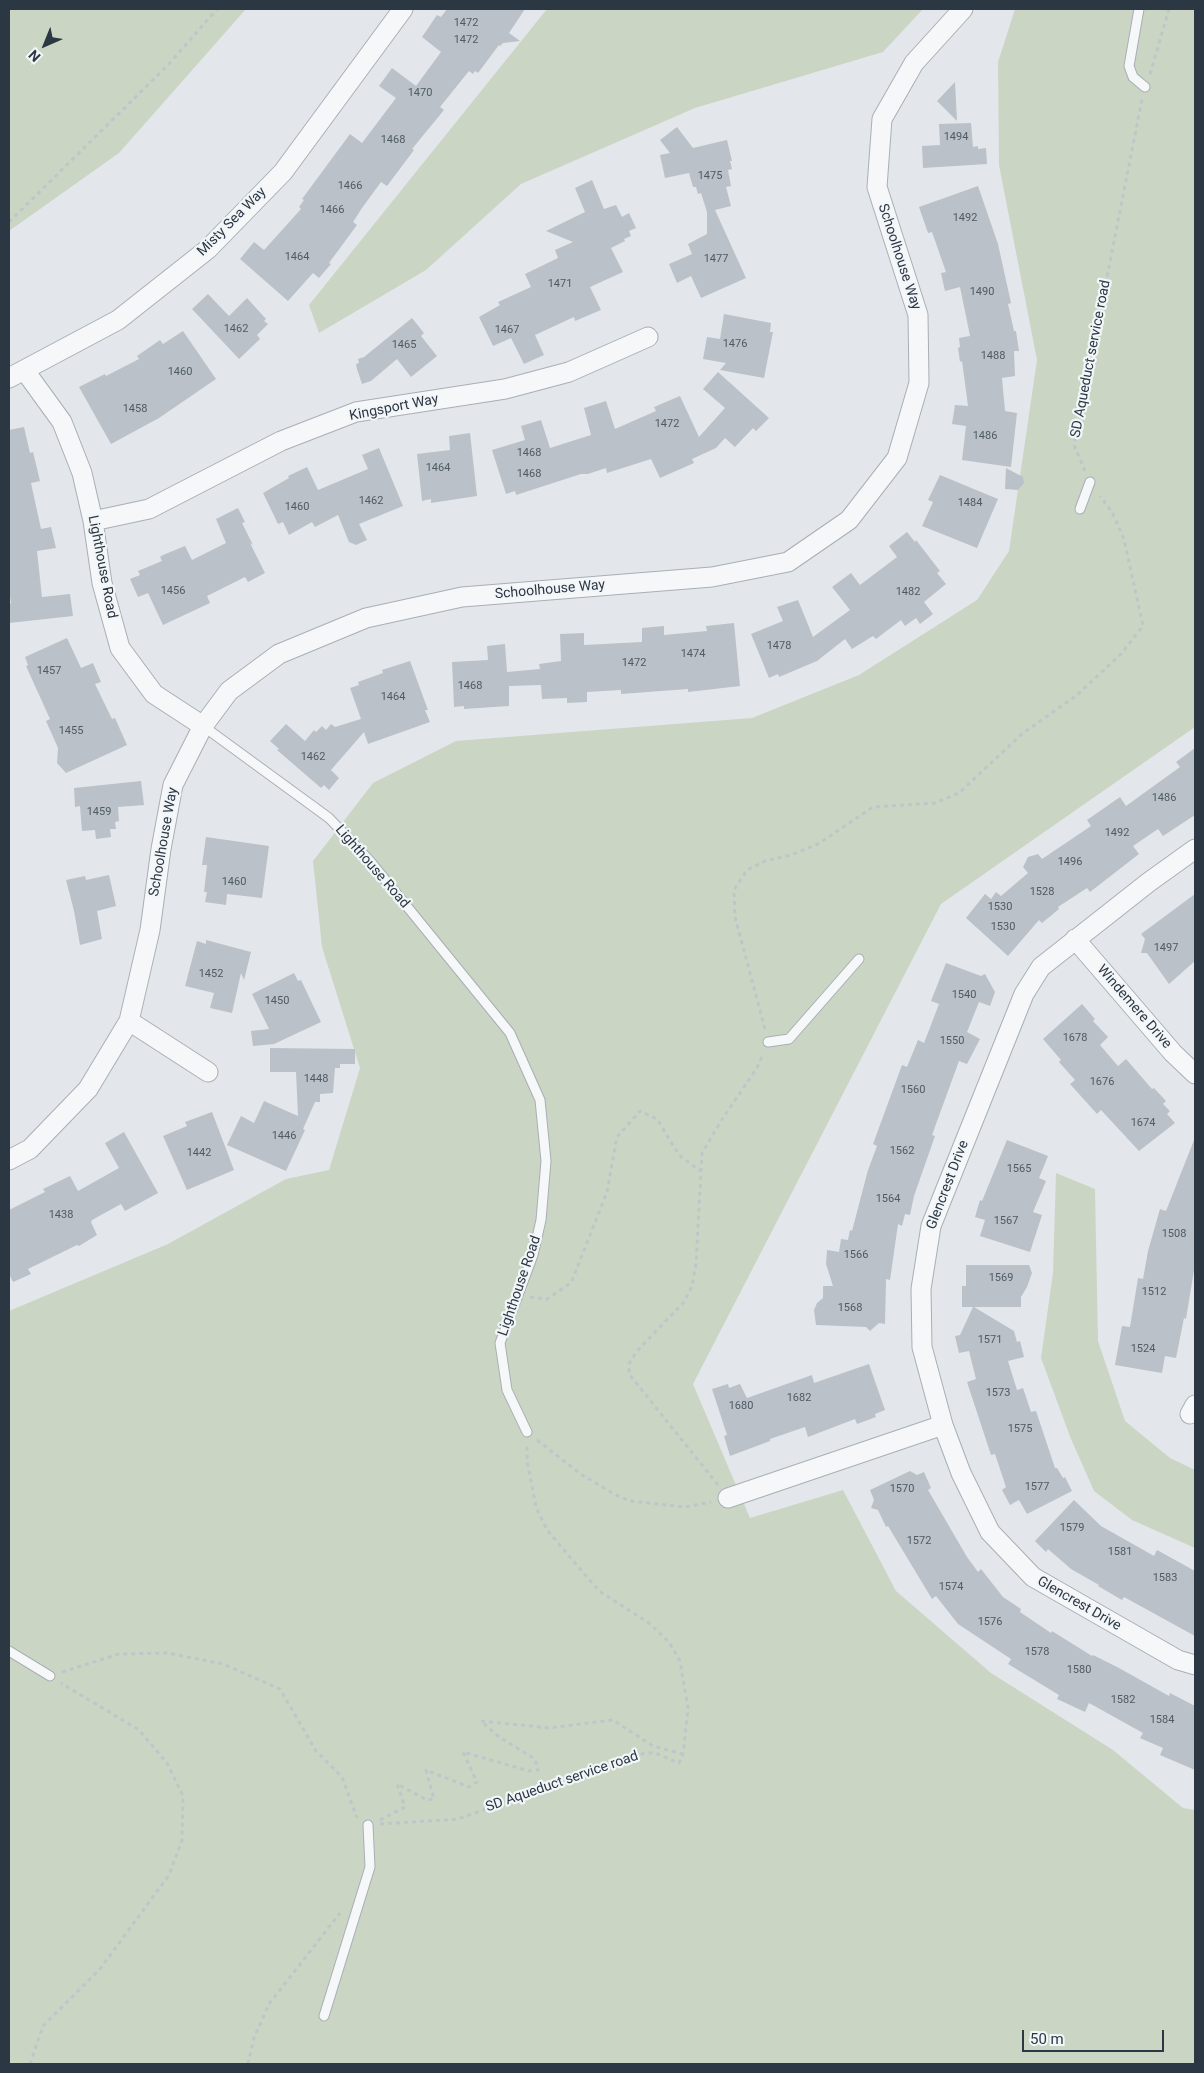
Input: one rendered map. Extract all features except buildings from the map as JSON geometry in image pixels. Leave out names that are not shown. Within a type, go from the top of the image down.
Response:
[{"type":"street","name":"Misty Sea Way","points":[[17,374],[118,320],[208,249],[283,172],[403,9]]},
{"type":"street","name":"Schoolhouse Way","points":[[9,1160],[30,1149],[88,1088],[129,1020],[150,930],[172,785],[204,726],[228,691],[279,654],[366,618],[462,597],[712,577],[788,562],[850,520],[897,458],[919,382],[918,315],[877,187],[882,119],[914,63],[964,9]]},
{"type":"street","name":"Kingsport Way","points":[[93,521],[149,509],[281,441],[356,412],[506,389],[570,372],[648,337]]},
{"type":"street","name":"Lighthouse Road","points":[[17,374],[62,422],[82,473],[93,521],[102,584],[120,648],[154,694],[204,726]]},
{"type":"street","name":"Glencrest Drive","points":[[1195,849],[1075,939],[1041,967],[1024,994],[930,1226],[921,1289],[922,1346],[943,1425],[961,1473],[990,1532],[1033,1577],[1178,1660],[1195,1665]]},
{"type":"street","name":"Windemere Drive","points":[[1075,939],[1174,1053],[1195,1074]]},
{"type":"street","points":[[129,1020],[208,1072]]},
{"type":"street","points":[[728,1498],[943,1425]]},
{"type":"lane","points":[[1139,9],[1129,66],[1132,76],[1146,87]]},
{"type":"lane","points":[[1080,509],[1090,482]]},
{"type":"lane","name":"Lighthouse Road","points":[[204,726],[329,818],[370,861],[510,1033],[540,1100],[546,1161],[541,1220],[533,1255],[500,1344],[507,1390],[527,1432]]},
{"type":"lane","points":[[768,1042],[789,1039],[859,959]]},
{"type":"lane","points":[[9,1651],[50,1676]]},
{"type":"lane","points":[[324,2016],[370,1867],[364,1826]]},
{"type":"path","points":[[9,222],[169,64],[217,9]]},
{"type":"path","name":"SD Aqueduct service road","points":[[768,1042],[756,990],[735,917],[734,890],[747,870],[765,861],[791,855],[818,844],[873,807],[935,803],[959,793],[1023,732],[1076,696],[1121,654],[1143,626],[1124,539],[1112,512],[1090,482],[1074,445],[1146,87],[1169,9]]},
{"type":"path","points":[[527,1432],[582,1475],[630,1501],[685,1507],[728,1498],[629,1374],[629,1364],[637,1351],[684,1302],[692,1286],[696,1264],[702,1153],[757,1068],[768,1042]]},
{"type":"path","points":[[518,1296],[547,1298],[571,1283],[608,1192],[617,1137],[640,1112],[657,1119],[679,1155],[701,1172]]},
{"type":"path","points":[[378,1824],[380,1819],[405,1807],[397,1784],[427,1800],[434,1799],[426,1770],[469,1787],[477,1782],[463,1752],[529,1771],[538,1770],[535,1759],[499,1737],[481,1721],[548,1728],[613,1720],[653,1746],[683,1754],[688,1708],[680,1661],[669,1642],[649,1623],[599,1591],[548,1530],[536,1506],[527,1461],[527,1432]]},
{"type":"path","points":[[50,1676],[119,1654],[167,1653],[223,1664],[280,1689],[316,1751],[342,1777],[364,1826]]},
{"type":"path","points":[[30,2064],[43,2026],[100,1969],[169,1875],[182,1840],[183,1796],[167,1763],[139,1730],[50,1676]]},
{"type":"path","name":"SD Aqueduct service road","points":[[364,1826],[458,1819],[645,1753],[655,1753],[679,1763],[683,1754]]},
{"type":"path","points":[[248,2064],[254,2038],[269,2004],[345,1907]]},
{"type":"green space","points":[[9,9],[246,9],[119,153],[9,231]]},
{"type":"green space","points":[[547,9],[923,9],[883,52],[695,108],[521,184],[426,270],[319,333],[309,305]]},
{"type":"green space","points":[[1015,9],[1195,9],[1195,727],[941,904],[693,1384],[750,1518],[843,1490],[896,1591],[991,1673],[1113,1750],[1183,1808],[1195,1810],[1195,2064],[9,2064],[9,1311],[168,1244],[286,1179],[329,1170],[360,1068],[322,947],[313,861],[373,783],[456,741],[752,718],[859,675],[977,600],[1009,551],[1037,360],[999,165],[998,62]]},
{"type":"green space","points":[[1056,1173],[1095,1189],[1098,1341],[1125,1421],[1170,1458],[1195,1470],[1195,1548],[1132,1520],[1094,1491],[1071,1439],[1041,1358],[1053,1273]]}]
